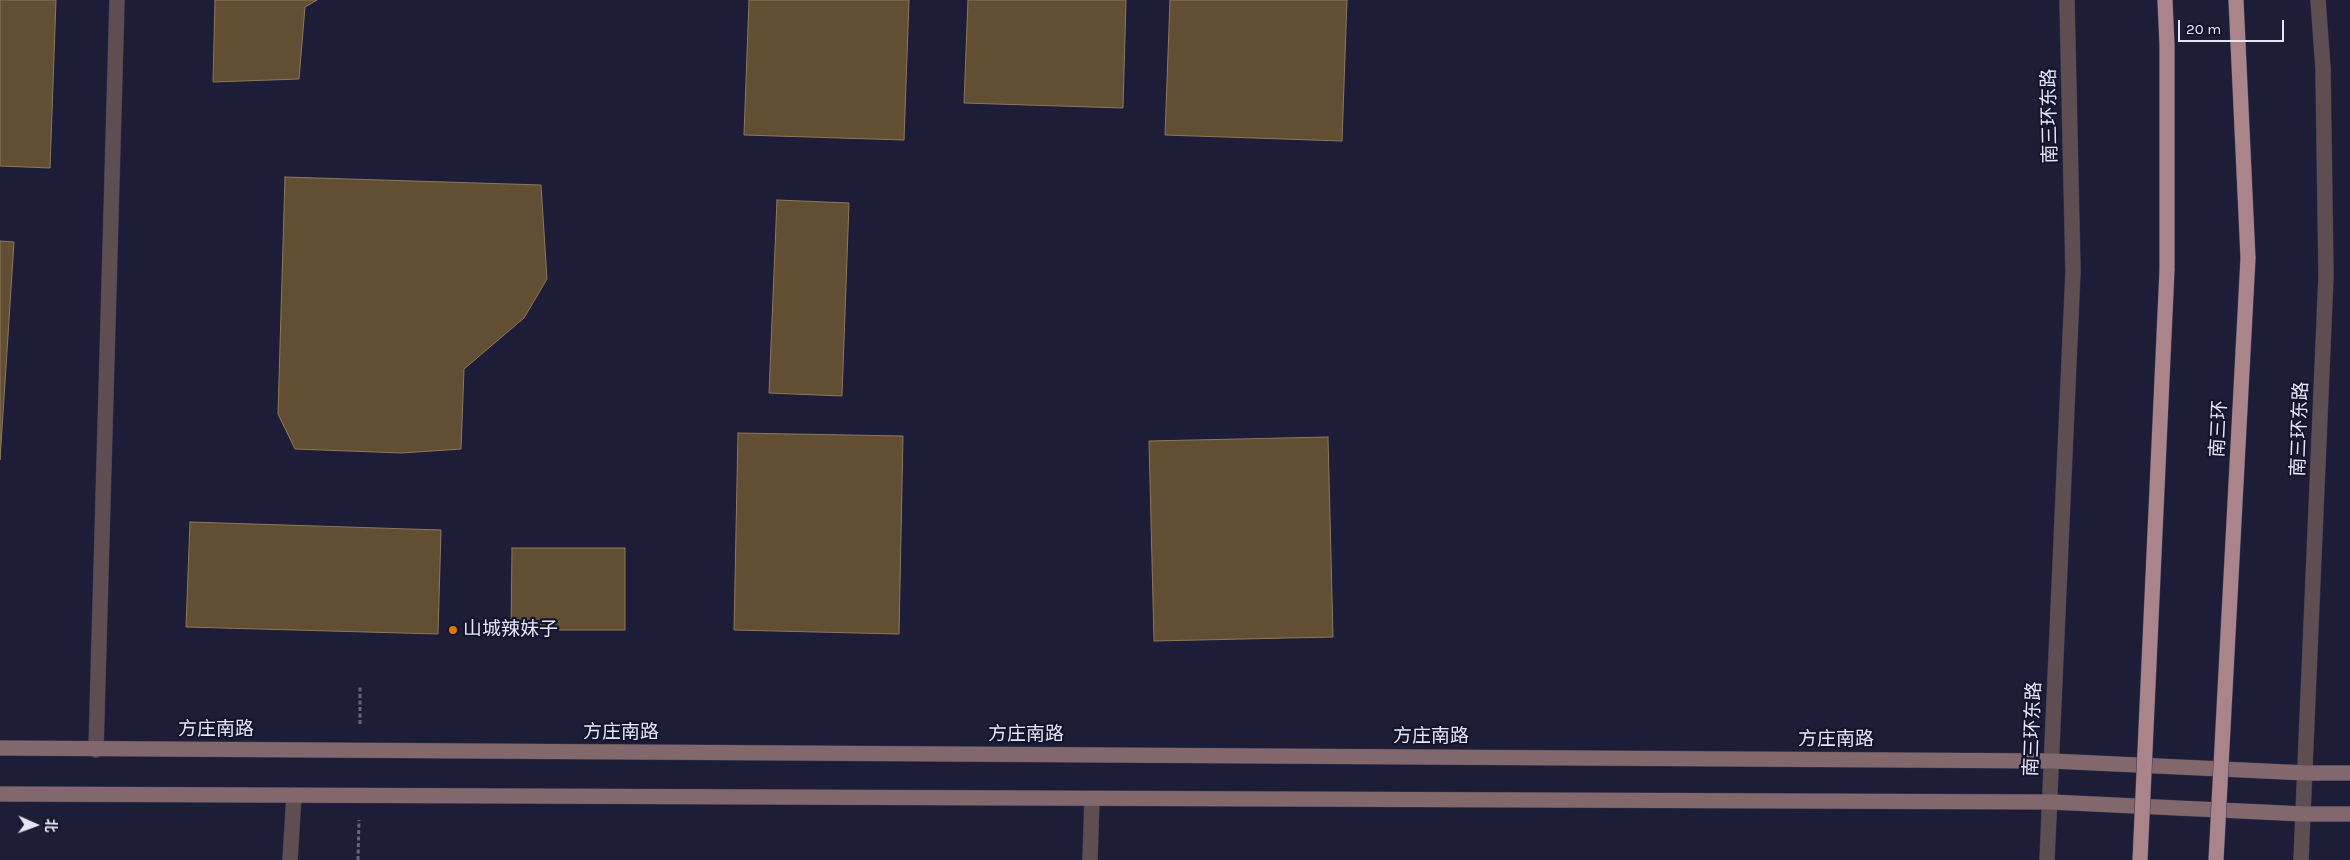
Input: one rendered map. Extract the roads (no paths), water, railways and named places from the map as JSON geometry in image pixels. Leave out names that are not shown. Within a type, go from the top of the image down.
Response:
[{"type":"highway","points":[[2140,860],[2167,270],[2167,45],[2165,0]]},
{"type":"highway","name":"南三环","points":[[2216,860],[2248,258],[2236,0]]},
{"type":"main road","name":"方庄南路","points":[[0,748],[2052,761],[2306,773],[2350,773]]},
{"type":"main road","points":[[0,794],[2051,802],[2304,814],[2350,814]]},
{"type":"street","points":[[96,750],[116,0]]},
{"type":"street","name":"南三环东路","points":[[2047,860],[2074,271],[2067,0]]},
{"type":"street","name":"南三环东路","points":[[2301,860],[2326,276],[2323,68],[2318,0]]},
{"type":"street","points":[[290,860],[294,795]]},
{"type":"street","points":[[1090,860],[1092,798]]},
{"type":"place","name":"山城辣妹子","points":[[453,630]]}]
